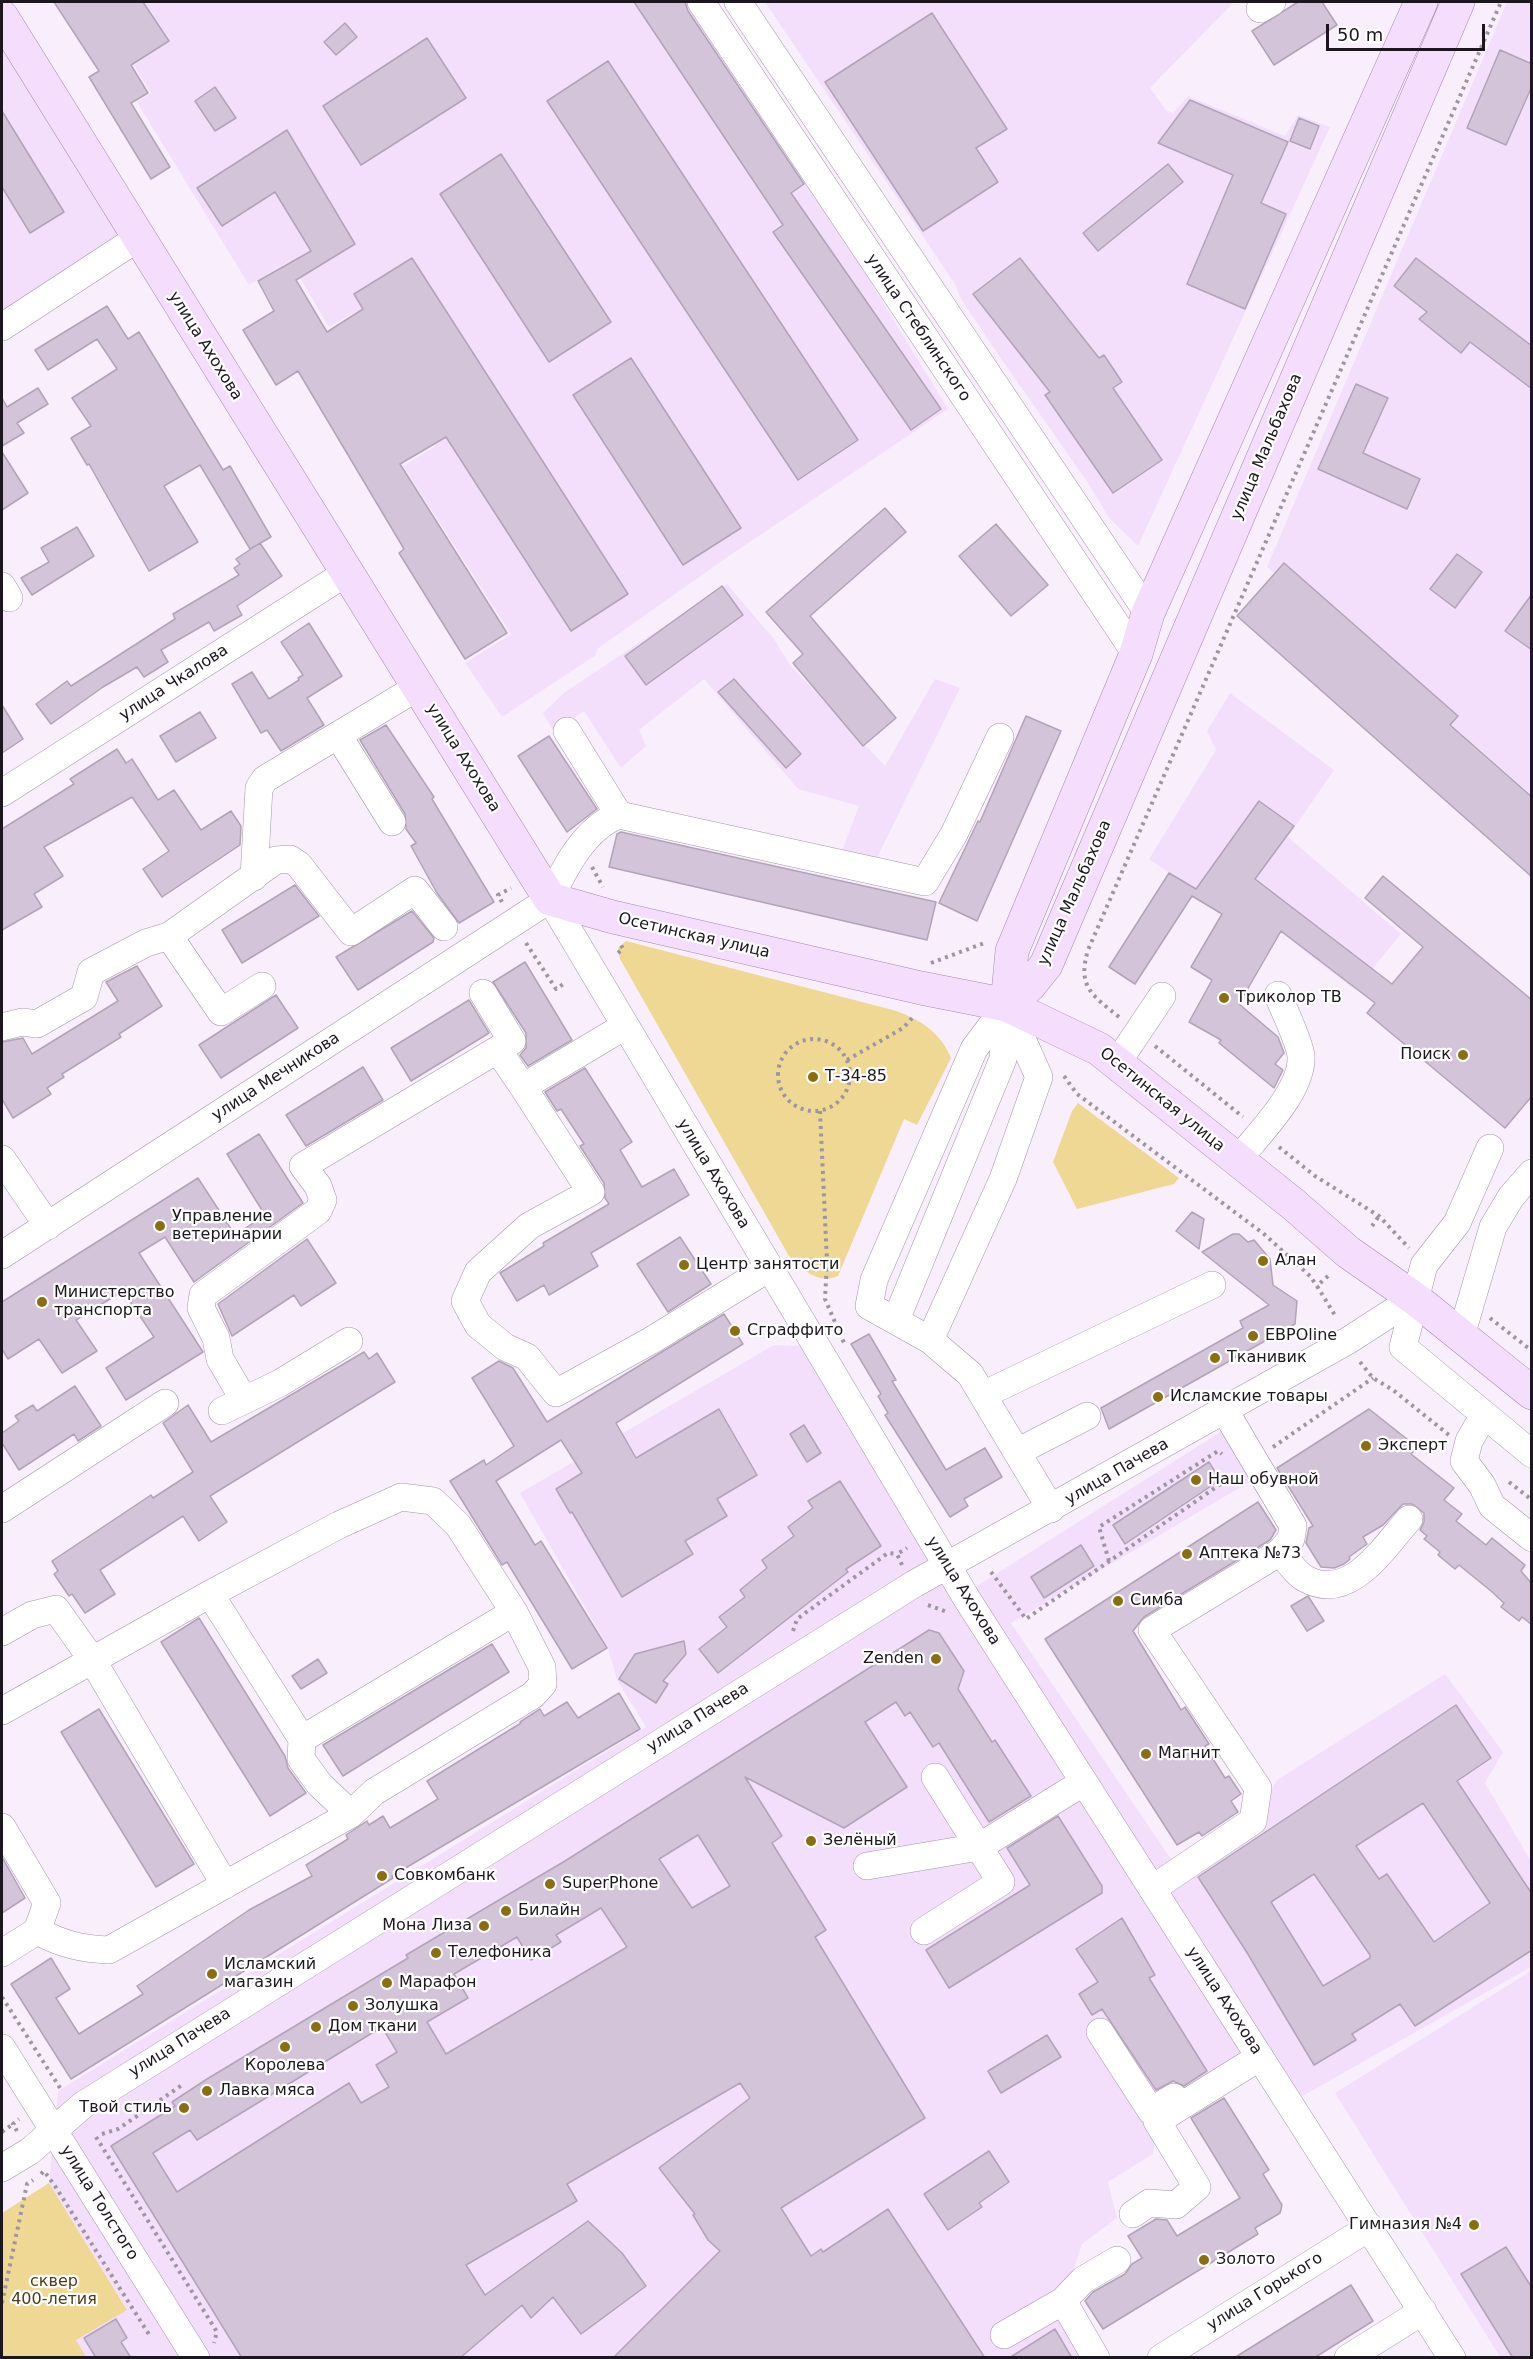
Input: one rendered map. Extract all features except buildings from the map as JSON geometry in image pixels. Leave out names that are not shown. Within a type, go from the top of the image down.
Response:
[{"type":"main road","name":"улица Мальбахова","points":[[1007,1005],[1012,951],[1136,654],[1148,613],[1421,2]]},
{"type":"main road","name":"улица Мальбахова","points":[[1007,1005],[1030,985],[1046,965],[1458,2]]},
{"type":"main road","name":"улица Ахохова","points":[[2,17],[550,898]]},
{"type":"main road","name":"Осетинская улица","points":[[550,898],[625,920],[1007,1005],[1099,1048],[1348,1252],[1414,1298],[1532,1394]]},
{"type":"street","name":"улица Стеблинского","points":[[700,2],[1136,654]]},
{"type":"street","name":"улица Стеблинского","points":[[738,2],[1148,613]]},
{"type":"street","points":[[2,327],[138,238]]},
{"type":"street","name":"улица Чкалова","points":[[2,793],[346,573]]},
{"type":"street","points":[[254,877],[259,788],[265,779],[418,687]]},
{"type":"street","points":[[567,731],[619,815]]},
{"type":"street","points":[[339,735],[392,822]]},
{"type":"street","points":[[550,898],[565,867],[576,853],[603,821],[619,815],[925,882],[954,834],[1000,736]]},
{"type":"street","points":[[2,1027],[22,1022],[37,1023],[84,997],[91,972],[146,943],[169,936],[276,860],[290,859],[298,865],[351,932],[414,890],[444,927]]},
{"type":"street","name":"улица Ахохова","points":[[550,898],[947,1567],[1452,2358]]},
{"type":"street","name":"улица Мечникова","points":[[2,1255],[550,898]]},
{"type":"street","points":[[169,936],[221,1012],[262,986]]},
{"type":"street","points":[[349,1341],[280,1383],[233,1406],[216,1338],[201,1308],[203,1295],[318,1211],[323,1200],[318,1186],[303,1166],[512,1041],[483,993]]},
{"type":"street","points":[[1237,1161],[1289,1095],[1297,1079],[1301,1055],[1278,995]]},
{"type":"street","points":[[1117,1063],[1162,996]]},
{"type":"street","points":[[1007,1005],[1003,1059],[896,1320],[930,1340],[970,1374],[1052,1509]]},
{"type":"street","points":[[930,1340],[1003,1179],[1039,1077],[1007,1005]]},
{"type":"street","points":[[523,1087],[625,1026]]},
{"type":"street","points":[[498,1050],[591,1192],[530,1226],[478,1272],[465,1301],[478,1325],[505,1347],[527,1357],[556,1393],[652,1340],[769,1268]]},
{"type":"street","points":[[1490,1148],[1457,1223],[1424,1265],[1403,1347],[1532,1454]]},
{"type":"street","points":[[2,1159],[48,1226]]},
{"type":"street","points":[[1461,1336],[1493,1227],[1511,1197],[1532,1173]]},
{"type":"street","points":[[983,1395],[1212,1285]]},
{"type":"street","name":"улица Пачева","points":[[2,2168],[30,2151],[82,2105],[377,1918],[914,1584],[1225,1411],[1349,1340],[1414,1298]]},
{"type":"street","points":[[2,1509],[165,1403]]},
{"type":"street","points":[[1152,1889],[1253,1821],[1258,1788],[1152,1630],[1280,1552],[1291,1539],[1293,1526],[1247,1466],[1225,1411]]},
{"type":"street","points":[[1484,1414],[1469,1441],[1464,1461],[1482,1485],[1492,1506],[1532,1538]]},
{"type":"street","points":[[1017,1452],[1087,1416]]},
{"type":"street","points":[[2,1711],[210,1594],[339,1525],[401,1497],[434,1501],[458,1525],[514,1611],[542,1666],[543,1684],[534,1695],[374,1792],[351,1814],[109,1950],[82,1949],[60,1943],[37,1931]]},
{"type":"street","points":[[1280,1552],[1304,1578],[1322,1586],[1337,1585],[1364,1569],[1409,1519]]},
{"type":"street","points":[[210,1594],[302,1739],[302,1759],[320,1785],[351,1814]]},
{"type":"street","points":[[2,1632],[32,1615],[56,1609],[93,1661],[225,1885]]},
{"type":"street","points":[[302,1739],[514,1611]]},
{"type":"street","points":[[924,1931],[1001,1882],[935,1777]]},
{"type":"street","points":[[867,1866],[979,1847],[1084,1782]]},
{"type":"street","points":[[2,1827],[47,1903],[37,1931],[2,1953]]},
{"type":"street","points":[[1100,2032],[1151,2111],[1257,2051]]},
{"type":"street","name":"улица Толстого","points":[[2,2048],[53,2131],[204,2352]]},
{"type":"street","points":[[1133,2214],[1149,2203],[1176,2205],[1197,2187],[1157,2121],[1257,2051]]},
{"type":"street","name":"улица Горького","points":[[1161,2358],[1370,2227]]},
{"type":"street","points":[[1004,2335],[1063,2301],[1083,2280],[1116,2260]]},
{"type":"street","points":[[1063,2301],[1096,2358]]},
{"type":"street","points":[[1348,2358],[1423,2311]]},
{"type":"path","points":[[1424,1265],[1379,1216],[1315,1176],[1092,995],[1083,978],[1088,950],[1501,2]]},
{"type":"path","points":[[590,863],[606,893]]},
{"type":"path","points":[[507,912],[498,895],[511,888]]},
{"type":"path","points":[[928,964],[987,942]]},
{"type":"path","points":[[526,943],[556,988],[565,983]]},
{"type":"path","points":[[847,1060],[903,1028],[914,1016]]},
{"type":"path","points":[[823,1040],[842,1051],[847,1060],[850,1082],[840,1101],[820,1111],[799,1108],[783,1094],[778,1073],[785,1053],[802,1041],[823,1040]]},
{"type":"path","points":[[1064,1076],[1077,1094],[1264,1234],[1310,1276],[1336,1317]]},
{"type":"path","points":[[820,1111],[827,1261],[825,1299],[843,1341]]},
{"type":"path","points":[[1372,1226],[1379,1216]]},
{"type":"path","points":[[1317,1286],[1328,1276]]},
{"type":"path","points":[[1470,1302],[1532,1351]]},
{"type":"path","points":[[991,1572],[1026,1619],[1373,1378]]},
{"type":"path","points":[[1109,1561],[1099,1527],[1218,1451],[1247,1466]]},
{"type":"path","points":[[792,1635],[797,1619],[888,1553],[897,1554],[907,1548]]},
{"type":"path","points":[[897,1554],[905,1571]]},
{"type":"path","points":[[988,1585],[995,1580]]},
{"type":"path","points":[[928,1605],[945,1613],[950,1610]]},
{"type":"path","points":[[2,1997],[62,2091]]},
{"type":"path","points":[[91,2141],[102,2134],[118,2129],[182,2085]]},
{"type":"path","points":[[2,2132],[22,2117]]},
{"type":"path","points":[[13,2124],[18,2131]]},
{"type":"path","points":[[98,2128],[102,2134]]},
{"type":"path","points":[[96,2137],[217,2332],[204,2352]]},
{"type":"path","points":[[2,2302],[27,2184],[44,2171],[150,2336]]},
{"type":"shaded area","points":[[58,2],[690,2],[807,178],[948,409],[729,556],[597,649],[596,655],[502,717],[465,663],[511,634],[403,466],[436,446],[357,311],[329,327],[290,261],[249,285],[137,102],[151,93],[131,61],[114,69]]},
{"type":"shaded area","points":[[765,2],[1234,2],[1150,88],[1166,110],[1173,113],[1188,96],[1285,136],[1298,115],[1330,127],[1138,546],[1109,518],[1088,483],[961,299],[955,284]]},
{"type":"shaded area","points":[[1507,2],[1531,2],[1531,794],[1267,567]]},
{"type":"shaded area","points":[[2,17],[138,238],[2,327]]},
{"type":"shaded area","points":[[727,584],[774,639],[790,665],[885,766],[935,679],[960,688],[873,866],[840,856],[859,806],[798,789],[704,679],[639,730],[646,746],[621,768],[584,711],[554,732],[543,713],[565,692]]},
{"type":"shaded area","points":[[1230,693],[1334,770],[1288,837],[1401,934],[1355,990],[1259,916],[1203,896],[1149,859],[1216,750],[1207,731]]},
{"type":"shaded area","name":"Зелёный","points":[[774,1345],[800,1346],[953,1601],[1230,1426],[1263,1474],[1011,1623],[1179,1871],[1253,1821],[1277,1780],[1445,1674],[1503,1752],[1485,1783],[1531,1861],[1531,1967],[1290,2103],[1260,2057],[1157,2121],[1153,2154],[1108,2182],[1117,2218],[1082,2244],[1063,2301],[1096,2357],[86,2357],[75,2340],[127,2309],[49,2183],[58,2091],[646,1727],[617,1680],[608,1648],[520,1493]]},
{"type":"shaded area","name":"Гимназия №4","points":[[1531,1971],[1531,2357],[1500,2357],[1335,2093]]},
{"type":"green space","points":[[626,941],[893,1010],[928,1027],[947,1049],[951,1058],[917,1125],[904,1119],[838,1276],[817,1277],[789,1256],[620,959],[618,948]]},
{"type":"green space","points":[[1078,1103],[1179,1178],[1174,1184],[1077,1209],[1053,1162],[1072,1111]]},
{"type":"green space","name":"сквер 400-летия","points":[[49,2183],[127,2310],[76,2340],[86,2357],[2,2357],[2,2213]]},
{"type":"place","name":"Триколор ТВ","points":[[1224,998]]},
{"type":"place","name":"Поиск","points":[[1463,1055]]},
{"type":"place","name":"Т-34-85","points":[[813,1077]]},
{"type":"place","name":"Управление ветеринарии","points":[[160,1226]]},
{"type":"place","name":"Алан","points":[[1263,1261]]},
{"type":"place","name":"Центр занятости","points":[[684,1265]]},
{"type":"place","name":"Министерство транспорта","points":[[42,1302]]},
{"type":"place","name":"Сграффито","points":[[735,1331]]},
{"type":"place","name":"ЕВРОline","points":[[1253,1336]]},
{"type":"place","name":"Тканивик","points":[[1215,1358]]},
{"type":"place","name":"Исламские товары","points":[[1158,1397]]},
{"type":"place","name":"Эксперт","points":[[1366,1446]]},
{"type":"place","name":"Наш обувной","points":[[1196,1480]]},
{"type":"place","name":"Аптека №73","points":[[1187,1554]]},
{"type":"place","name":"Симба","points":[[1118,1601]]},
{"type":"place","name":"Zenden","points":[[936,1659]]},
{"type":"place","name":"Магнит","points":[[1146,1754]]},
{"type":"place","name":"Зелёный","points":[[811,1841]]},
{"type":"place","name":"Совкомбанк","points":[[382,1876]]},
{"type":"place","name":"SuperPhone","points":[[550,1884]]},
{"type":"place","name":"Билайн","points":[[506,1911]]},
{"type":"place","name":"Мона Лиза","points":[[484,1926]]},
{"type":"place","name":"Телефоника","points":[[436,1953]]},
{"type":"place","name":"Исламский магазин","points":[[212,1974]]},
{"type":"place","name":"Марафон","points":[[387,1983]]},
{"type":"place","name":"Золушка","points":[[353,2006]]},
{"type":"place","name":"Дом ткани","points":[[316,2027]]},
{"type":"place","name":"Королева","points":[[285,2047]]},
{"type":"place","name":"Лавка мяса","points":[[207,2091]]},
{"type":"place","name":"Твой стиль","points":[[184,2108]]},
{"type":"place","name":"Гимназия №4","points":[[1474,2225]]},
{"type":"place","name":"Золото","points":[[1204,2260]]}]
